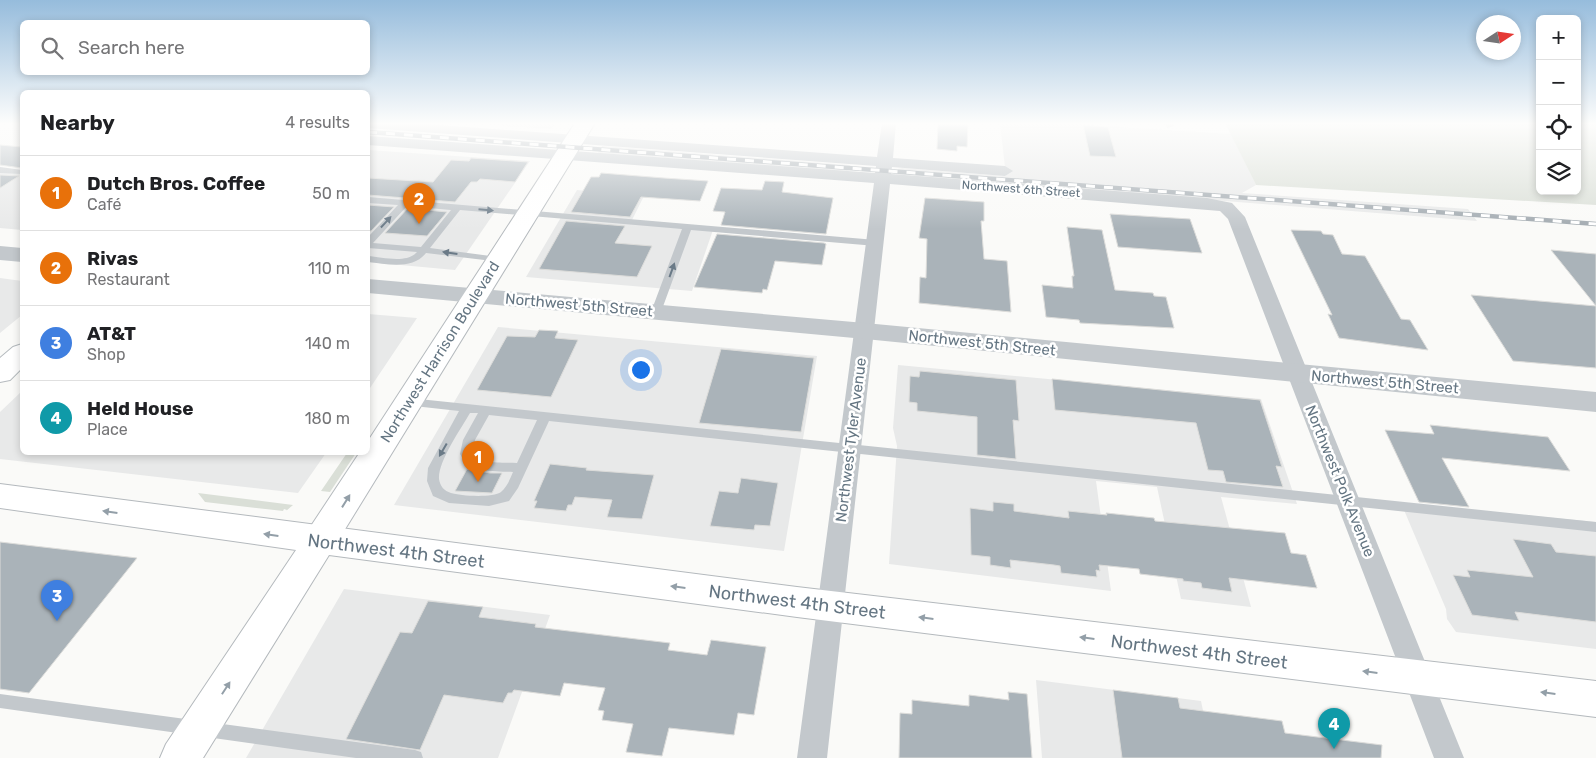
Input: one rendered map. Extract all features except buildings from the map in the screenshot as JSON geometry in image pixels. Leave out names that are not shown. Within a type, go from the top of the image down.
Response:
[{"type":"main road","name":"Northwest Harrison Boulevard","points":[[180,758],[409,402],[562,158]]},
{"type":"main road","name":"Northwest 4th Street","points":[[0,496],[319,542],[830,607],[1596,699]]},
{"type":"street","name":"Northwest 6th Street","points":[[762,158],[1207,203],[1226,208]]},
{"type":"street","name":"Northwest Tyler Avenue","points":[[812,758],[885,158]]},
{"type":"street","name":"Northwest 6th Street","points":[[884,171],[1005,171]]},
{"type":"street","name":"Northwest Polk Avenue","points":[[1226,208],[1236,217],[1450,758]]},
{"type":"street","points":[[0,253],[20,255]]},
{"type":"street","name":"Northwest 5th Street","points":[[370,286],[865,331],[1596,402]]},
{"type":"lane","points":[[0,170],[20,172]]},
{"type":"lane","points":[[370,200],[876,244]]},
{"type":"lane","points":[[370,242],[405,202]]},
{"type":"lane","points":[[370,259],[408,261],[417,258],[422,250],[434,240],[458,207]]},
{"type":"lane","points":[[656,312],[687,228]]},
{"type":"lane","points":[[370,244],[498,260]]},
{"type":"lane","points":[[370,253],[397,256],[422,250]]},
{"type":"lane","points":[[409,402],[1596,527]]},
{"type":"lane","points":[[467,408],[434,468],[433,481],[438,492],[449,498],[489,500],[504,497],[512,488],[545,416]]},
{"type":"lane","points":[[486,410],[469,440],[466,454],[470,460],[486,466],[521,468]]},
{"type":"lane","points":[[0,700],[415,758]]},
{"type":"shaded area","points":[[370,158],[491,158],[530,161],[455,270],[370,262]]},
{"type":"shaded area","points":[[669,158],[764,158],[850,165],[848,172]]},
{"type":"shaded area","points":[[1004,158],[1243,158],[1256,185],[1242,193],[1468,209],[1477,221],[896,175],[898,169],[902,168],[1006,176]]},
{"type":"shaded area","points":[[1243,158],[1536,158],[1536,195],[1581,195],[1581,158],[1596,158],[1596,205],[1256,185]]},
{"type":"shaded area","points":[[0,170],[20,172],[20,230],[0,228]]},
{"type":"shaded area","points":[[577,190],[644,196],[632,220],[714,227],[692,291],[526,277]]},
{"type":"shaded area","points":[[0,278],[20,281],[20,317],[0,333]]},
{"type":"shaded area","points":[[370,314],[417,318],[370,388]]},
{"type":"shaded area","points":[[498,327],[817,356],[784,551],[394,505]]},
{"type":"shaded area","points":[[898,365],[1261,399],[1297,504],[1221,497],[1251,607],[1181,599],[1157,487],[1096,481],[1111,591],[889,564],[897,446],[893,428]]},
{"type":"shaded area","points":[[20,393],[20,455],[325,455],[298,493],[0,459],[0,412]]},
{"type":"shaded area","points":[[346,455],[355,455],[330,492],[321,491]]},
{"type":"shaded area","points":[[198,493],[293,505],[286,511],[284,509],[283,511],[205,502]]},
{"type":"shaded area","points":[[1401,503],[1596,522],[1596,649],[1456,632],[1447,619],[1446,609]]},
{"type":"shaded area","points":[[344,589],[550,615],[498,758],[246,758]]},
{"type":"shaded area","points":[[1036,680],[1201,701],[1213,758],[1042,758]]},
{"type":"railway","points":[[720,158],[1596,224]]},
{"type":"place","name":"Rivas","points":[[419,224]]},
{"type":"place","name":"Dutch Bros. Coffee","points":[[478,482]]},
{"type":"place","name":"AT&T","points":[[57,621]]},
{"type":"place","name":"Held House","points":[[1334,749]]}]
